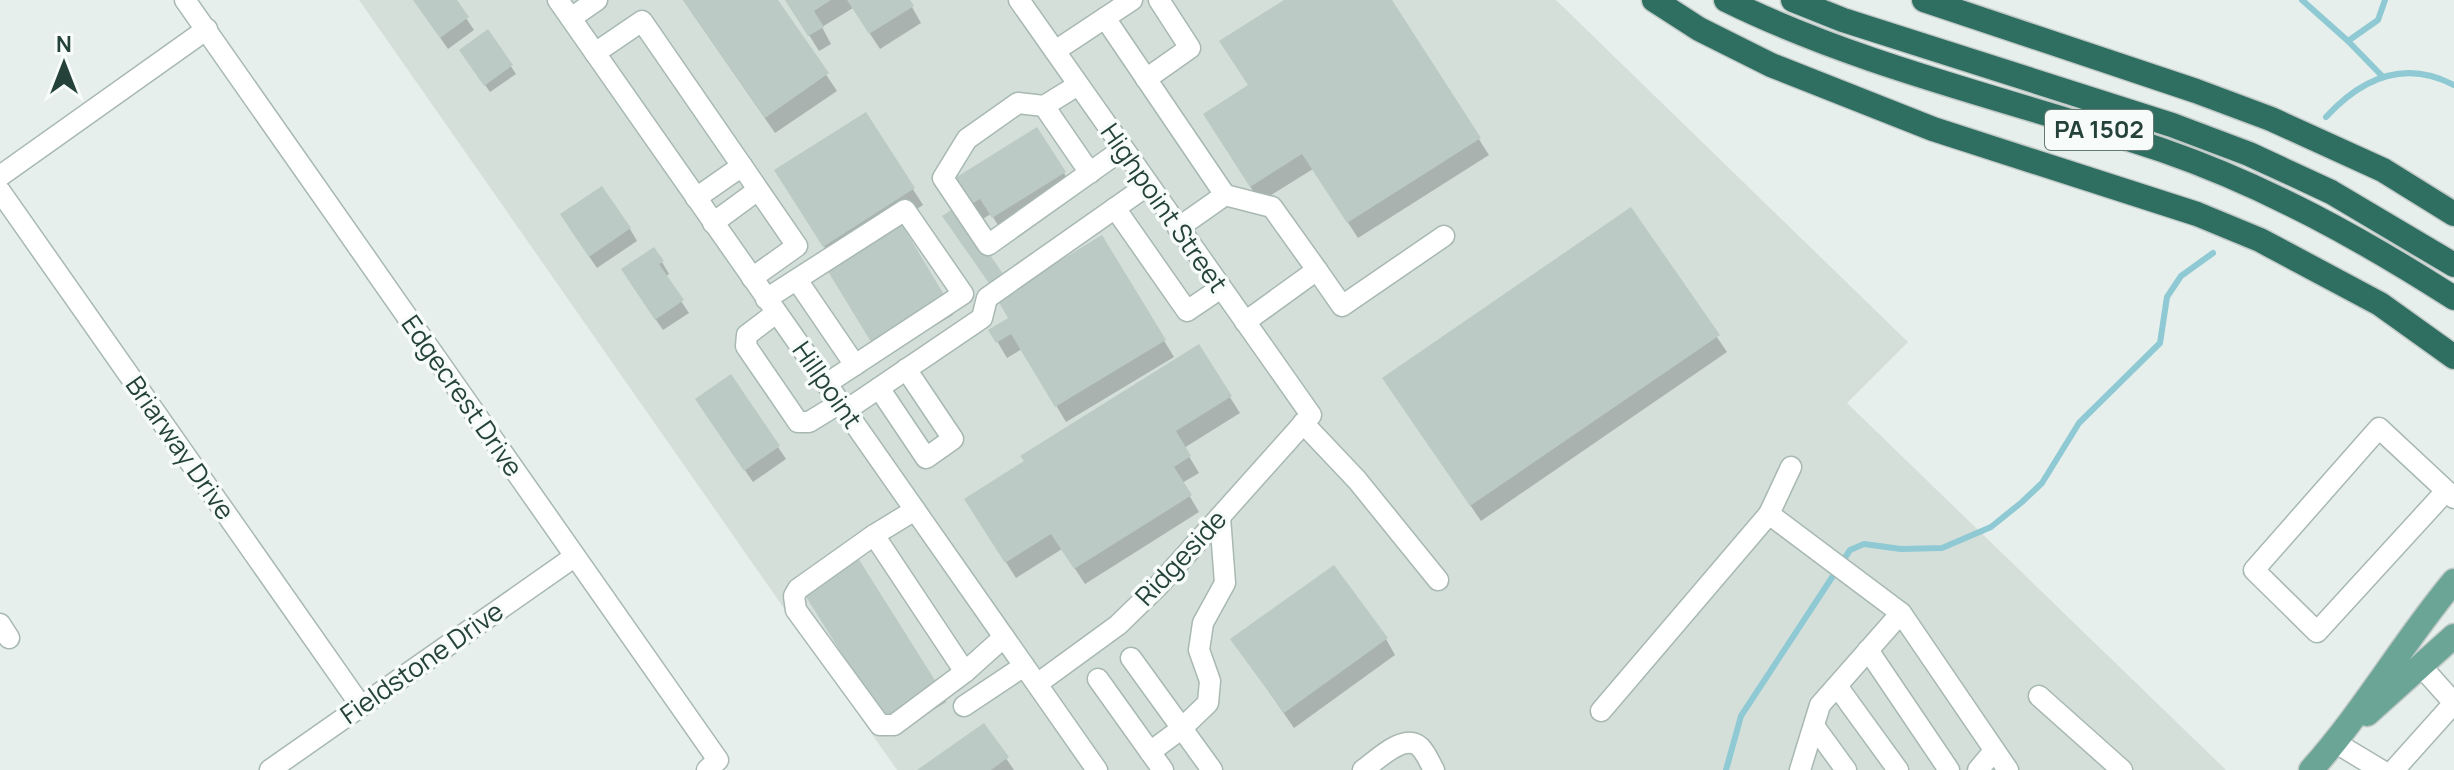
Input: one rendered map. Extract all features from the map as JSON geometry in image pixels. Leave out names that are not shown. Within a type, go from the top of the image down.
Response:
[{"type":"highway","points":[[1654,0],[1699,29],[1771,65],[1933,129],[2197,214],[2260,240],[2380,304],[2454,357]]},
{"type":"highway","name":"PA 1502","points":[[1726,0],[1836,47],[2164,151],[2240,180],[2321,218],[2454,298]]},
{"type":"highway","name":"PA 1502","points":[[1793,0],[1843,20],[2172,125],[2249,154],[2331,192],[2454,265]]},
{"type":"highway","points":[[1924,0],[2271,119],[2383,170],[2454,214]]},
{"type":"main road","points":[[2336,743],[2454,581]]},
{"type":"main road","points":[[2311,770],[2336,743],[2454,636]]},
{"type":"street","name":"Edgecrest Drive","points":[[185,0],[574,557],[713,765]]},
{"type":"street","name":"Hillpoint","points":[[558,0],[1037,684],[1087,766]]},
{"type":"street","points":[[571,18],[597,0]]},
{"type":"street","name":"Highpoint Street","points":[[1019,0],[1245,322],[1307,419],[1438,580]]},
{"type":"street","points":[[1055,51],[1132,0]]},
{"type":"street","points":[[1146,79],[1190,48],[1159,0]]},
{"type":"street","points":[[1105,18],[1225,195],[1272,207],[1342,306],[1444,236]]},
{"type":"street","points":[[595,53],[642,21],[797,246],[752,278]]},
{"type":"street","points":[[0,176],[207,29]]},
{"type":"street","points":[[1078,85],[1044,106],[1018,103],[967,139],[943,178],[988,245],[1123,149]]},
{"type":"street","points":[[1044,106],[1090,173]]},
{"type":"street","points":[[696,198],[742,166]]},
{"type":"street","points":[[826,384],[963,294],[905,210],[797,280],[747,335],[746,346],[798,422],[809,422],[879,388],[982,318],[987,298],[1148,185]]},
{"type":"street","points":[[713,223],[758,190]]},
{"type":"street","name":"Briarway Drive","points":[[0,191],[361,706]]},
{"type":"street","points":[[1178,228],[1225,195]]},
{"type":"street","points":[[1115,208],[1187,311],[1221,288]]},
{"type":"street","points":[[1245,322],[1317,270]]},
{"type":"street","points":[[797,280],[855,365]]},
{"type":"street","points":[[879,388],[926,458],[953,439],[906,369]]},
{"type":"street","name":"Ridgeside","points":[[1037,684],[1118,625],[1158,586],[1307,419]]},
{"type":"street","points":[[2379,428],[2450,494],[2317,632],[2254,570],[2379,428]]},
{"type":"street","points":[[1601,711],[1769,514],[1791,467]]},
{"type":"street","points":[[915,510],[798,589],[794,596],[796,610],[880,725],[894,725],[965,672],[1004,637]]},
{"type":"street","points":[[1769,514],[1901,613],[2008,770]]},
{"type":"street","points":[[1150,752],[1181,729],[1208,703],[1210,681],[1199,650],[1203,623],[1225,583],[1220,517]]},
{"type":"street","points":[[874,535],[965,672]]},
{"type":"street","name":"Fieldstone Drive","points":[[270,770],[574,557]]},
{"type":"street","points":[[1801,769],[1820,705],[1901,613]]},
{"type":"street","points":[[1868,650],[1949,770]]},
{"type":"street","points":[[1131,658],[1212,770]]},
{"type":"street","points":[[964,706],[1024,666]]},
{"type":"street","points":[[2394,770],[2454,703],[2421,666]]},
{"type":"street","points":[[1098,679],[1163,770]]},
{"type":"street","points":[[1837,686],[1898,770]]},
{"type":"street","points":[[2039,696],[2122,770]]},
{"type":"street","points":[[1814,726],[1846,770]]},
{"type":"street","points":[[1363,770],[1392,749],[1403,743],[1411,743],[1420,747],[1434,770]]},
{"type":"street","points":[[2336,743],[2381,770]]},
{"type":"street","points":[[1978,770],[1994,751]]},
{"type":"shaded area","points":[[359,0],[1556,0],[1908,342],[1847,403],[2226,770],[897,770]]},
{"type":"building","points":[[413,0],[457,0],[469,17],[440,38]]},
{"type":"building","points":[[683,0],[778,0],[829,73],[765,118]]},
{"type":"building","points":[[785,0],[831,0],[814,11],[824,27],[808,36]]},
{"type":"building","points":[[847,0],[910,0],[914,6],[869,34]]},
{"type":"building","points":[[1284,0],[1392,0],[1481,138],[1347,223],[1302,154],[1250,187],[1203,114],[1248,85],[1219,41]]},
{"type":"building","points":[[488,29],[513,65],[484,86],[459,50]]},
{"type":"building","points":[[866,112],[915,188],[823,247],[774,170]]},
{"type":"building","points":[[1037,127],[1066,172],[992,218],[980,199],[968,206],[952,180]]},
{"type":"building","points":[[602,186],[631,228],[589,257],[560,214]]},
{"type":"building","points":[[957,206],[1005,277],[991,286],[942,216]]},
{"type":"building","points":[[1631,207],[1720,335],[1470,506],[1382,378]]},
{"type":"building","points":[[901,223],[946,298],[871,342],[826,268]]},
{"type":"building","points":[[1102,235],[1166,340],[1055,407],[1011,334],[996,343],[988,330],[1008,318],[997,299]]},
{"type":"building","points":[[654,247],[664,261],[659,264],[684,300],[655,320],[621,269]]},
{"type":"building","points":[[1199,344],[1232,396],[1176,431],[1191,456],[1174,467],[1192,495],[1074,569],[1051,534],[1005,563],[964,499],[1024,461],[1020,456]]},
{"type":"building","points":[[731,374],[780,446],[744,471],[695,399]]},
{"type":"building","points":[[858,558],[938,685],[883,719],[803,592]]},
{"type":"building","points":[[1334,565],[1388,638],[1284,713],[1230,639]]},
{"type":"building","points":[[984,723],[1009,757],[991,770],[917,770]]},
{"type":"waterway","points":[[2302,0],[2383,77]]},
{"type":"waterway","points":[[2348,41],[2378,20],[2385,0]]},
{"type":"waterway","points":[[2326,117],[2354,92],[2384,77],[2418,74],[2454,85]]},
{"type":"waterway","points":[[1726,770],[1741,716],[1850,550],[1864,544],[1901,549],[1942,548],[1991,527],[2022,502],[2042,483],[2079,423],[2160,343],[2167,297],[2181,276],[2213,253]]}]
